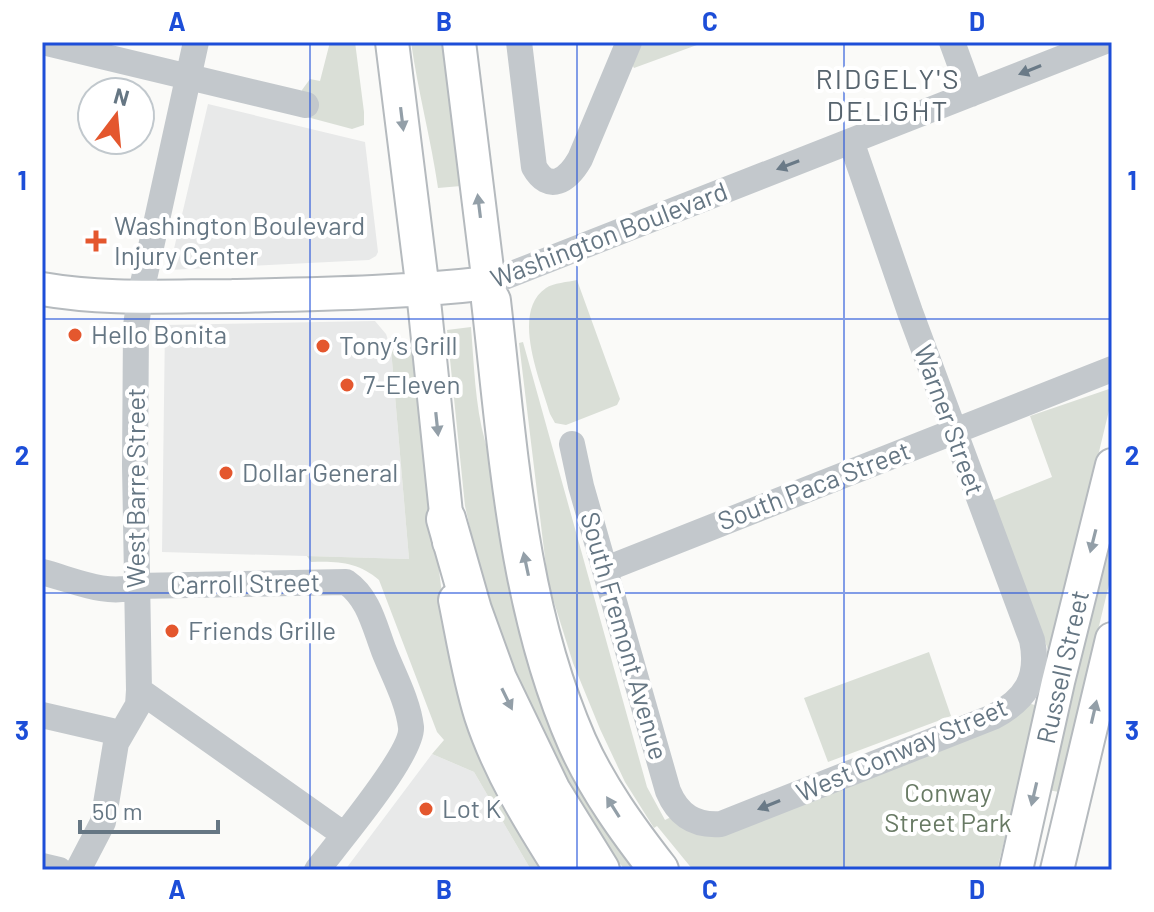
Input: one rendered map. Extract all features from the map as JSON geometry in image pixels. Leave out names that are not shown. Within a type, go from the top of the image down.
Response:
[{"type":"highway","points":[[490,292],[514,498],[538,621],[557,688],[578,743],[599,784],[659,870]]},
{"type":"highway","points":[[446,519],[472,610],[497,679],[551,791],[600,870]]},
{"type":"main road","points":[[392,42],[423,291],[455,598],[481,716],[522,807],[561,870]]},
{"type":"main road","points":[[459,42],[490,292]]},
{"type":"main road","name":"Washington Boulevard","points":[[42,289],[140,297],[490,292]]},
{"type":"main road","name":"Russell Street","points":[[1016,870],[1058,682],[1112,465]]},
{"type":"main road","name":"Russell Street","points":[[1057,870],[1112,639]]},
{"type":"street","points":[[43,42],[306,105]]},
{"type":"street","name":"West Barre Street","points":[[139,690],[136,341],[140,297],[196,42]]},
{"type":"street","points":[[519,42],[534,167],[539,176],[548,181],[564,179],[576,166],[629,42]]},
{"type":"street","points":[[952,42],[971,94]]},
{"type":"street","name":"Washington Boulevard","points":[[490,292],[851,141],[1103,42]]},
{"type":"street","name":"Warner Street","points":[[851,141],[910,312],[1032,640],[1034,666],[1021,699]]},
{"type":"street","name":"South Paca Street","points":[[606,569],[1112,369]]},
{"type":"street","name":"South Fremont Avenue","points":[[572,444],[581,486],[668,791],[678,812],[692,819]]},
{"type":"street","name":"Carroll Street","points":[[42,572],[111,590],[136,586],[346,582],[354,587],[367,607],[399,689],[411,726],[411,736],[396,765],[343,834]]},
{"type":"street","points":[[78,870],[103,822],[120,733],[138,705],[139,690]]},
{"type":"street","points":[[139,690],[343,834],[317,870]]},
{"type":"street","name":"West Conway Street","points":[[692,819],[711,825],[721,824],[993,717],[1021,699]]},
{"type":"street","points":[[42,715],[120,733]]},
{"type":"street","points":[[42,866],[59,870]]},
{"type":"shaded area","points":[[208,104],[365,142],[376,256],[369,260],[169,270]]},
{"type":"shaded area","points":[[375,321],[386,334],[391,349],[409,559],[162,552],[165,325]]},
{"type":"shaded area","points":[[432,754],[474,772],[531,870],[345,870]]},
{"type":"green space","points":[[330,42],[355,42],[364,125],[352,129],[307,117],[302,90],[310,79],[320,81]]},
{"type":"green space","points":[[411,42],[442,42],[461,186],[438,188]]},
{"type":"green space","points":[[638,42],[705,42],[634,68],[630,61]]},
{"type":"green space","points":[[705,42],[762,42],[761,44]]},
{"type":"green space","points":[[577,280],[620,399],[617,405],[566,425],[555,423],[550,414],[531,348],[530,313],[535,299],[546,288]]},
{"type":"green space","points":[[471,327],[479,413],[497,476],[507,566],[524,648],[536,688],[567,764],[609,835],[634,870],[625,870],[572,794],[539,733],[490,616],[465,506],[447,330]]},
{"type":"green space","name":"Conway Street Park","points":[[523,342],[647,787],[665,820],[673,816],[704,830],[1028,703],[1038,706],[997,870],[693,870],[657,826],[654,828],[625,782],[600,729],[573,663],[548,583],[519,343]]},
{"type":"green space","points":[[411,347],[443,602],[550,870],[531,870],[474,772],[432,754],[444,740],[437,732],[379,580],[355,566],[311,562],[307,556],[409,559],[391,349]]},
{"type":"green space","points":[[1109,389],[1112,398],[1050,655],[992,501],[1052,477],[1030,416]]},
{"type":"green space","points":[[1112,533],[1112,572],[1059,792],[1048,790]]},
{"type":"green space","points":[[929,652],[951,716],[828,762],[804,698]]},
{"type":"place","name":"Washington Boulevard Injury Center","points":[[96,241]]},
{"type":"place","name":"Hello Bonita","points":[[75,335]]},
{"type":"place","name":"Tony’s Grill","points":[[323,346]]},
{"type":"place","name":"7-Eleven","points":[[347,385]]},
{"type":"place","name":"Dollar General","points":[[226,473]]},
{"type":"place","name":"Friends Grille","points":[[172,631]]},
{"type":"place","name":"Lot K","points":[[426,809]]},
{"type":"district","name":"RIDGELY'S DELIGHT","points":[[888,95]]}]
